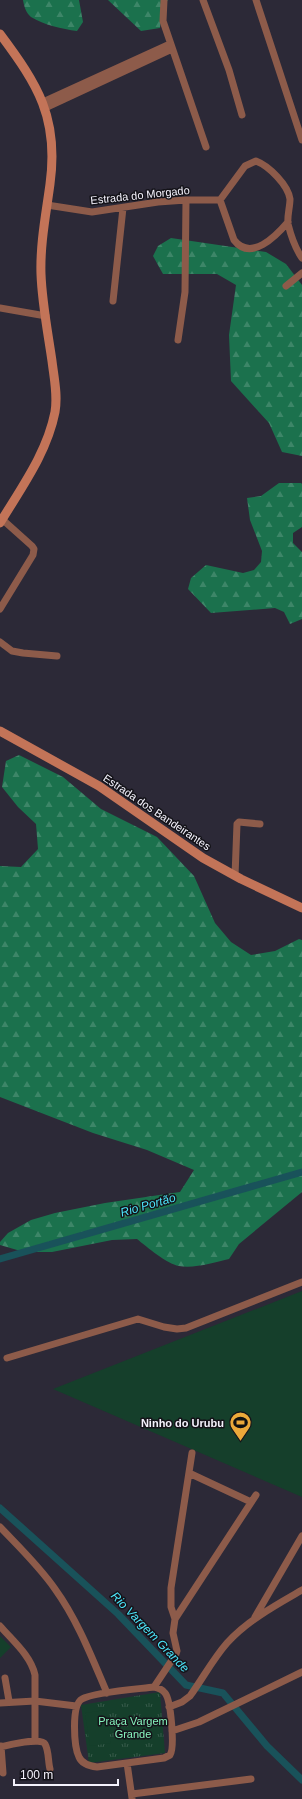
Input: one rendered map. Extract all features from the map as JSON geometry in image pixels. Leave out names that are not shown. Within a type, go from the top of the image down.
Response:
[{"type":"main road","points":[[0,34],[32,79],[44,105],[52,146],[52,165],[43,236],[41,274],[56,388],[55,412],[48,436],[36,462],[1,521]]},
{"type":"main road","name":"Estrada dos Bandeirantes","points":[[0,731],[99,786],[190,850],[235,876],[302,908]]},
{"type":"street","points":[[164,0],[162,12],[163,21],[206,147]]},
{"type":"street","points":[[203,0],[229,70],[242,115]]},
{"type":"street","points":[[256,0],[302,140]]},
{"type":"street","points":[[44,105],[171,47]]},
{"type":"street","points":[[288,222],[280,231],[261,246],[254,248],[245,247],[238,244],[234,240],[220,200],[245,166],[256,161],[264,164],[282,183],[288,193],[290,200],[288,222],[295,245],[302,258]]},
{"type":"street","points":[[178,340],[185,292],[186,200]]},
{"type":"street","name":"Estrada do Morgado","points":[[47,205],[92,212],[186,200],[220,200]]},
{"type":"street","points":[[113,301],[123,208]]},
{"type":"street","points":[[286,286],[302,274]]},
{"type":"street","points":[[0,308],[46,316]]},
{"type":"street","points":[[0,609],[33,555],[34,549],[1,521]]},
{"type":"street","points":[[0,642],[12,651],[57,656]]},
{"type":"street","points":[[235,876],[237,826],[240,822],[260,824]]},
{"type":"street","points":[[7,1358],[138,1320],[164,1327],[177,1329],[186,1328],[302,1282]]},
{"type":"street","points":[[175,1619],[171,1607],[171,1588],[192,1453]]},
{"type":"street","points":[[189,1474],[251,1502]]},
{"type":"street","points":[[154,1687],[174,1658],[177,1651],[172,1627],[175,1619],[256,1494]]},
{"type":"street","points":[[0,1527],[56,1590],[72,1616],[107,1693]]},
{"type":"street","points":[[254,1619],[302,1536]]},
{"type":"street","points":[[169,1707],[182,1702],[190,1696],[227,1643],[254,1619],[302,1590]]},
{"type":"street","points":[[0,1626],[30,1661],[34,1668],[36,1675],[35,1741]]},
{"type":"street","points":[[172,1731],[199,1722],[302,1672]]},
{"type":"street","points":[[5,1678],[9,1701]]},
{"type":"street","points":[[154,1687],[162,1689],[165,1693],[169,1707],[173,1751],[167,1757],[96,1767],[86,1765],[81,1761],[76,1749],[74,1712],[76,1706],[82,1699],[107,1693],[154,1687]]},
{"type":"street","points":[[0,1703],[9,1701],[35,1701],[76,1706]]},
{"type":"street","points":[[3,1773],[0,1746],[35,1741],[42,1741],[45,1744],[50,1769]]},
{"type":"street","points":[[127,1763],[132,1797],[251,1779]]},
{"type":"green space","points":[[23,0],[79,0],[83,22],[77,31],[59,28],[36,20],[29,15]]},
{"type":"green space","points":[[108,0],[168,0],[162,8],[160,28],[141,31]]},
{"type":"green space","points":[[171,238],[266,252],[286,264],[302,285],[302,456],[282,452],[269,423],[231,381],[229,335],[236,285],[217,274],[163,274],[153,256],[158,246]]},
{"type":"green space","points":[[279,483],[302,484],[302,527],[293,533],[293,543],[302,552],[302,619],[290,624],[284,612],[275,608],[211,613],[188,589],[191,578],[206,565],[243,573],[254,570],[261,562],[262,551],[250,520],[247,498],[261,496]]},
{"type":"green space","points":[[19,755],[63,777],[101,809],[157,837],[194,876],[215,923],[231,942],[251,955],[275,951],[299,939],[302,940],[302,1192],[239,1244],[229,1259],[198,1266],[185,1267],[174,1265],[163,1259],[137,1239],[112,1240],[52,1252],[24,1252],[0,1245],[0,1242],[8,1233],[31,1220],[55,1213],[105,1203],[180,1192],[194,1170],[147,1150],[93,1133],[0,1097],[0,866],[21,867],[38,849],[36,824],[18,807],[2,787],[6,761]]},
{"type":"green space","name":"Ninho do Urubu","points":[[302,1291],[302,1497],[53,1389]]},
{"type":"green space","points":[[0,1636],[11,1647],[0,1658]]},
{"type":"green space","name":"Praça Vargem Grande","points":[[160,1692],[165,1753],[89,1763],[81,1705]]},
{"type":"green space","points":[[106,1710],[111,1743],[90,1746],[85,1713]]},
{"type":"waterway","name":"Rio Portão","points":[[0,1259],[302,1172]]},
{"type":"waterway","name":"Rio Vargem Grande","points":[[0,1508],[118,1614],[186,1685],[223,1693],[267,1746],[302,1780]]},
{"type":"place","name":"Ninho do Urubu","points":[[240,1442]]}]
